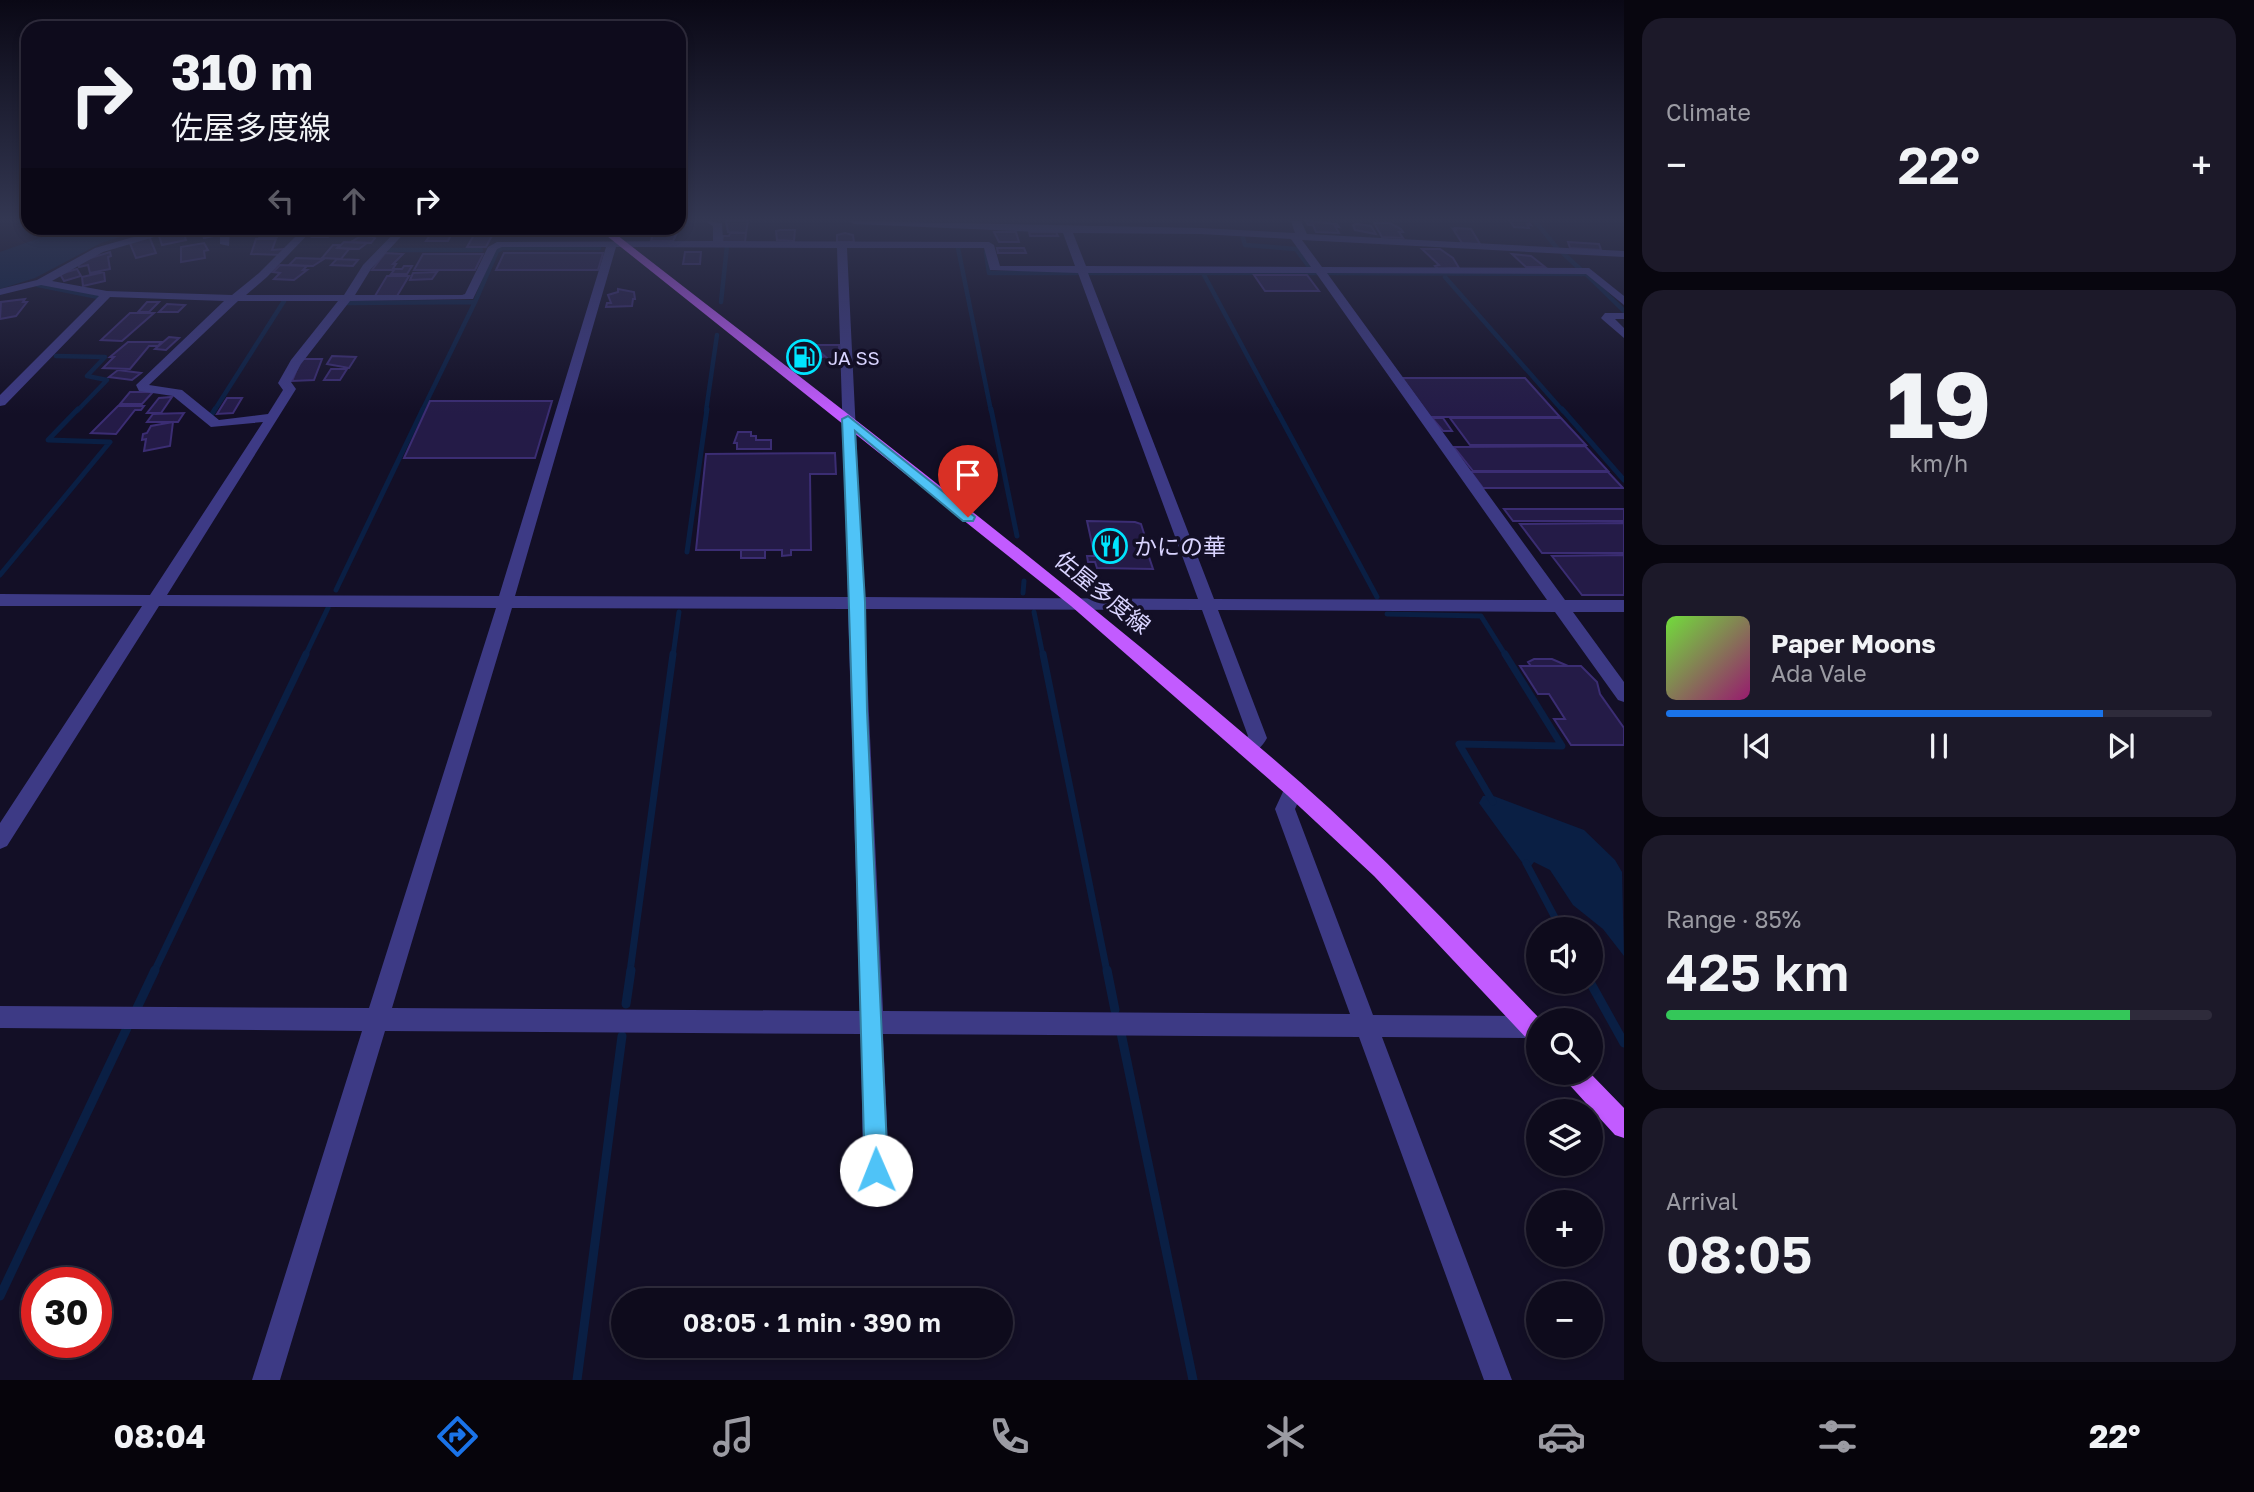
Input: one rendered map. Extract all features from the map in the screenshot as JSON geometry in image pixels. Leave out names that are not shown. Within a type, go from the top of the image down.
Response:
[{"type":"main road","name":"佐屋多度線","points":[[674,285],[848,419],[1008,550],[1077,602],[1294,789],[1381,870],[1526,1022]]},
{"type":"main road","points":[[1585,1085],[1624,1126]]},
{"type":"street","points":[[0,292],[27,285]]},
{"type":"street","points":[[60,285],[107,294],[233,298],[469,297],[475,285]]},
{"type":"street","points":[[249,285],[142,385],[144,388],[177,393],[216,424],[273,417]]},
{"type":"street","points":[[0,840],[273,417],[290,389],[284,383],[295,363],[356,285]]},
{"type":"street","points":[[266,1380],[506,601],[598,285]]},
{"type":"street","points":[[843,285],[858,602],[859,711],[876,1170]]},
{"type":"street","points":[[1088,285],[1258,738],[1246,748]]},
{"type":"street","points":[[1331,285],[1624,695]]},
{"type":"street","points":[[1605,285],[1624,302]]},
{"type":"street","points":[[0,402],[107,294]]},
{"type":"street","points":[[1624,316],[1609,315],[1607,318],[1624,334]]},
{"type":"street","points":[[0,600],[1624,606]]},
{"type":"street","points":[[1294,789],[1285,809],[1498,1380]]},
{"type":"street","points":[[0,1017],[872,1021],[1365,1026],[1526,1031]]},
{"type":"water","points":[[1491,795],[1584,830],[1615,860],[1622,872],[1624,956],[1603,929],[1603,917],[1588,917],[1573,905],[1550,870],[1534,862],[1528,870],[1479,803],[1483,796]]},
{"type":"building","points":[[381,285],[403,285],[397,296],[375,296]]},
{"type":"building","points":[[1261,285],[1315,285],[1319,291],[1265,291]]},
{"type":"building","points":[[618,289],[634,292],[632,306],[606,307],[607,303],[611,303],[608,295],[618,292]]},
{"type":"building","points":[[25,299],[23,302],[27,302],[16,316],[0,319],[1,302]]},
{"type":"building","points":[[147,302],[159,302],[149,312],[138,312]]},
{"type":"building","points":[[167,304],[185,305],[178,312],[159,312]]},
{"type":"building","points":[[130,313],[154,313],[122,341],[101,340]]},
{"type":"building","points":[[169,337],[179,338],[166,350],[155,349]]},
{"type":"building","points":[[128,342],[161,342],[158,346],[149,346],[130,369],[103,368],[114,357],[110,357]]},
{"type":"building","points":[[812,345],[839,345],[840,365],[835,365]]},
{"type":"building","points":[[811,347],[823,357],[799,366],[788,356]]},
{"type":"building","points":[[332,356],[356,357],[349,368],[327,364]]},
{"type":"building","points":[[301,359],[322,359],[314,380],[292,381]]},
{"type":"building","points":[[331,369],[347,369],[340,380],[324,380]]},
{"type":"building","points":[[118,370],[141,373],[132,380],[109,377]]},
{"type":"building","points":[[1402,378],[1525,378],[1560,417],[1430,417]]},
{"type":"building","points":[[130,392],[153,392],[142,404],[120,404]]},
{"type":"building","points":[[172,397],[161,413],[147,413],[159,398]]},
{"type":"building","points":[[227,398],[242,398],[233,413],[217,414]]},
{"type":"building","points":[[430,401],[552,401],[535,458],[404,458]]},
{"type":"building","points":[[118,406],[144,406],[141,410],[135,410],[116,434],[91,433]]},
{"type":"building","points":[[184,413],[178,422],[147,422],[153,414]]},
{"type":"building","points":[[1432,418],[1443,418],[1452,431],[1443,431]]},
{"type":"building","points":[[1450,418],[1561,418],[1586,445],[1470,445]]},
{"type":"building","points":[[173,422],[170,446],[144,451],[146,439],[142,440],[143,434],[147,433],[151,426]]},
{"type":"building","points":[[738,432],[751,432],[751,436],[756,436],[756,440],[771,440],[771,449],[737,449],[737,443],[734,443]]},
{"type":"building","points":[[1585,446],[1608,471],[1473,471],[1454,447]]},
{"type":"building","points":[[835,453],[836,474],[810,474],[811,550],[791,550],[791,555],[782,556],[782,550],[696,550],[706,454]]},
{"type":"building","points":[[1471,472],[1608,472],[1623,488],[1483,488]]},
{"type":"building","points":[[1504,509],[1624,509],[1624,521],[1513,521]]},
{"type":"building","points":[[1087,521],[1141,524],[1147,543],[1141,543],[1153,569],[1097,568],[1095,562],[1088,562],[1087,556],[1094,556],[1094,553]]},
{"type":"building","points":[[1624,523],[1624,553],[1542,553],[1520,524]]},
{"type":"building","points":[[741,550],[765,550],[765,558],[741,558]]},
{"type":"building","points":[[1624,555],[1624,595],[1582,595],[1552,556]]},
{"type":"building","points":[[1534,659],[1552,659],[1568,666],[1531,666],[1528,662]]},
{"type":"building","points":[[1520,666],[1581,666],[1597,682],[1600,694],[1624,728],[1624,745],[1571,745],[1554,719],[1565,719],[1549,694],[1538,694]]},
{"type":"waterway","points":[[40,285],[98,297]]},
{"type":"waterway","points":[[475,302],[482,285]]},
{"type":"waterway","points":[[721,302],[723,285]]},
{"type":"waterway","points":[[966,285],[991,411]]},
{"type":"waterway","points":[[1210,285],[1277,411]]},
{"type":"waterway","points":[[1452,285],[1563,411]]},
{"type":"waterway","points":[[1598,285],[1624,311]]},
{"type":"waterway","points":[[214,411],[284,301]]},
{"type":"waterway","points":[[348,303],[475,302]]},
{"type":"waterway","points":[[422,411],[475,302]]},
{"type":"waterway","points":[[706,411],[717,335]]},
{"type":"waterway","points":[[56,356],[105,357],[87,376],[107,380],[77,411]]},
{"type":"waterway","points":[[0,575],[110,442],[48,440],[78,409]]},
{"type":"waterway","points":[[212,414],[215,409]]},
{"type":"waterway","points":[[336,590],[423,409]]},
{"type":"waterway","points":[[687,552],[707,409]]},
{"type":"waterway","points":[[991,409],[1017,536]]},
{"type":"waterway","points":[[1276,409],[1377,597]]},
{"type":"waterway","points":[[1562,409],[1624,480]]},
{"type":"waterway","points":[[1023,593],[1024,581]]},
{"type":"waterway","points":[[305,656],[328,608]]},
{"type":"waterway","points":[[673,656],[679,612]]},
{"type":"waterway","points":[[1034,612],[1043,656]]},
{"type":"waterway","points":[[1387,614],[1481,616],[1506,656]]},
{"type":"waterway","points":[[154,972],[306,654]]},
{"type":"waterway","points":[[630,972],[673,654]]},
{"type":"waterway","points":[[1043,654],[1107,972]]},
{"type":"waterway","points":[[1493,802],[1459,744],[1562,746],[1505,654]]},
{"type":"waterway","points":[[1526,863],[1555,917]]},
{"type":"waterway","points":[[137,1008],[155,970]]},
{"type":"waterway","points":[[626,1004],[631,970]]},
{"type":"waterway","points":[[1107,970],[1115,1010]]},
{"type":"waterway","points":[[1597,994],[1624,1043]]},
{"type":"waterway","points":[[0,1296],[127,1028]]},
{"type":"waterway","points":[[1121,1033],[1193,1380]]},
{"type":"waterway","points":[[577,1380],[622,1036]]},
{"type":"place","name":"JA SS","points":[[804,357]]},
{"type":"place","name":"かにの華","points":[[1110,546]]},
{"type":"route","points":[[876,1170],[859,711],[858,602],[848,419],[968,517]]}]
